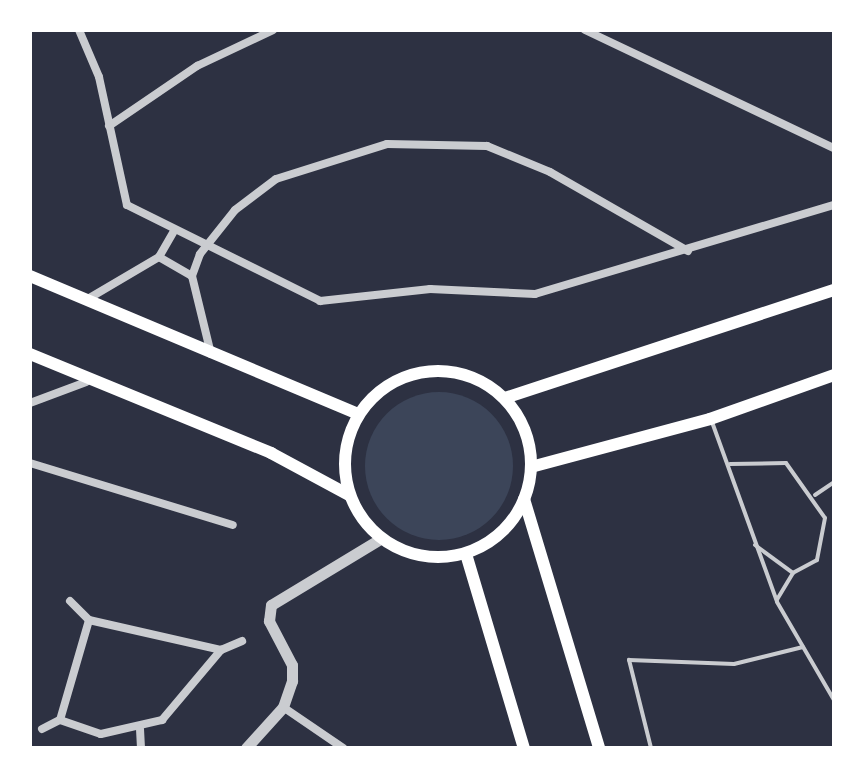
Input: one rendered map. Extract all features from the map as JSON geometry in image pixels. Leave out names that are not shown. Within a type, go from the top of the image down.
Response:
[{"type":"main road","points":[[30,276],[358,414]]},
{"type":"main road","points":[[505,398],[834,290]]},
{"type":"main road","points":[[30,354],[86,382],[271,453],[349,495],[380,539],[436,558],[466,554],[510,523],[524,499],[531,467],[520,418],[505,398],[469,376],[428,371],[401,378],[358,414],[347,440],[349,495]]},
{"type":"main road","points":[[531,467],[710,419],[834,375]]},
{"type":"main road","points":[[524,499],[599,748]]},
{"type":"main road","points":[[466,554],[524,748]]},
{"type":"street","points":[[79,30],[109,126],[127,205],[174,231],[209,243],[320,301],[352,302],[430,289],[535,294],[688,251],[834,205]]},
{"type":"street","points":[[109,126],[197,66],[273,30]]},
{"type":"street","points":[[585,30],[834,148]]},
{"type":"street","points":[[212,355],[192,276],[209,243],[235,210],[276,179],[339,155],[443,141],[487,146],[550,172],[688,251]]},
{"type":"street","points":[[86,300],[159,257],[174,231]]},
{"type":"street","points":[[159,257],[192,276]]},
{"type":"street","points":[[30,403],[86,382]]},
{"type":"street","points":[[30,463],[233,525]]},
{"type":"street","points":[[246,748],[283,707],[292,665],[269,621],[271,605],[380,539]]},
{"type":"street","points":[[70,601],[89,620],[221,650]]},
{"type":"street","points":[[60,720],[89,620]]},
{"type":"street","points":[[42,729],[60,720],[101,734],[140,729],[162,720],[221,650],[242,641]]},
{"type":"street","points":[[283,707],[343,748]]},
{"type":"street","points":[[140,729],[141,748]]},
{"type":"lane","points":[[710,419],[730,464],[753,544],[777,602],[834,700]]},
{"type":"lane","points":[[730,464],[786,463],[815,495],[825,543],[817,560],[793,573],[777,602]]},
{"type":"lane","points":[[815,495],[834,482]]},
{"type":"lane","points":[[753,544],[793,573]]},
{"type":"lane","points":[[651,748],[629,660],[734,664],[803,647]]},
{"type":"shaded area","points":[[439,392],[468,397],[492,413],[508,437],[513,466],[508,495],[492,519],[468,535],[439,540],[410,535],[386,519],[370,495],[365,466],[370,437],[386,413],[410,397]]}]
